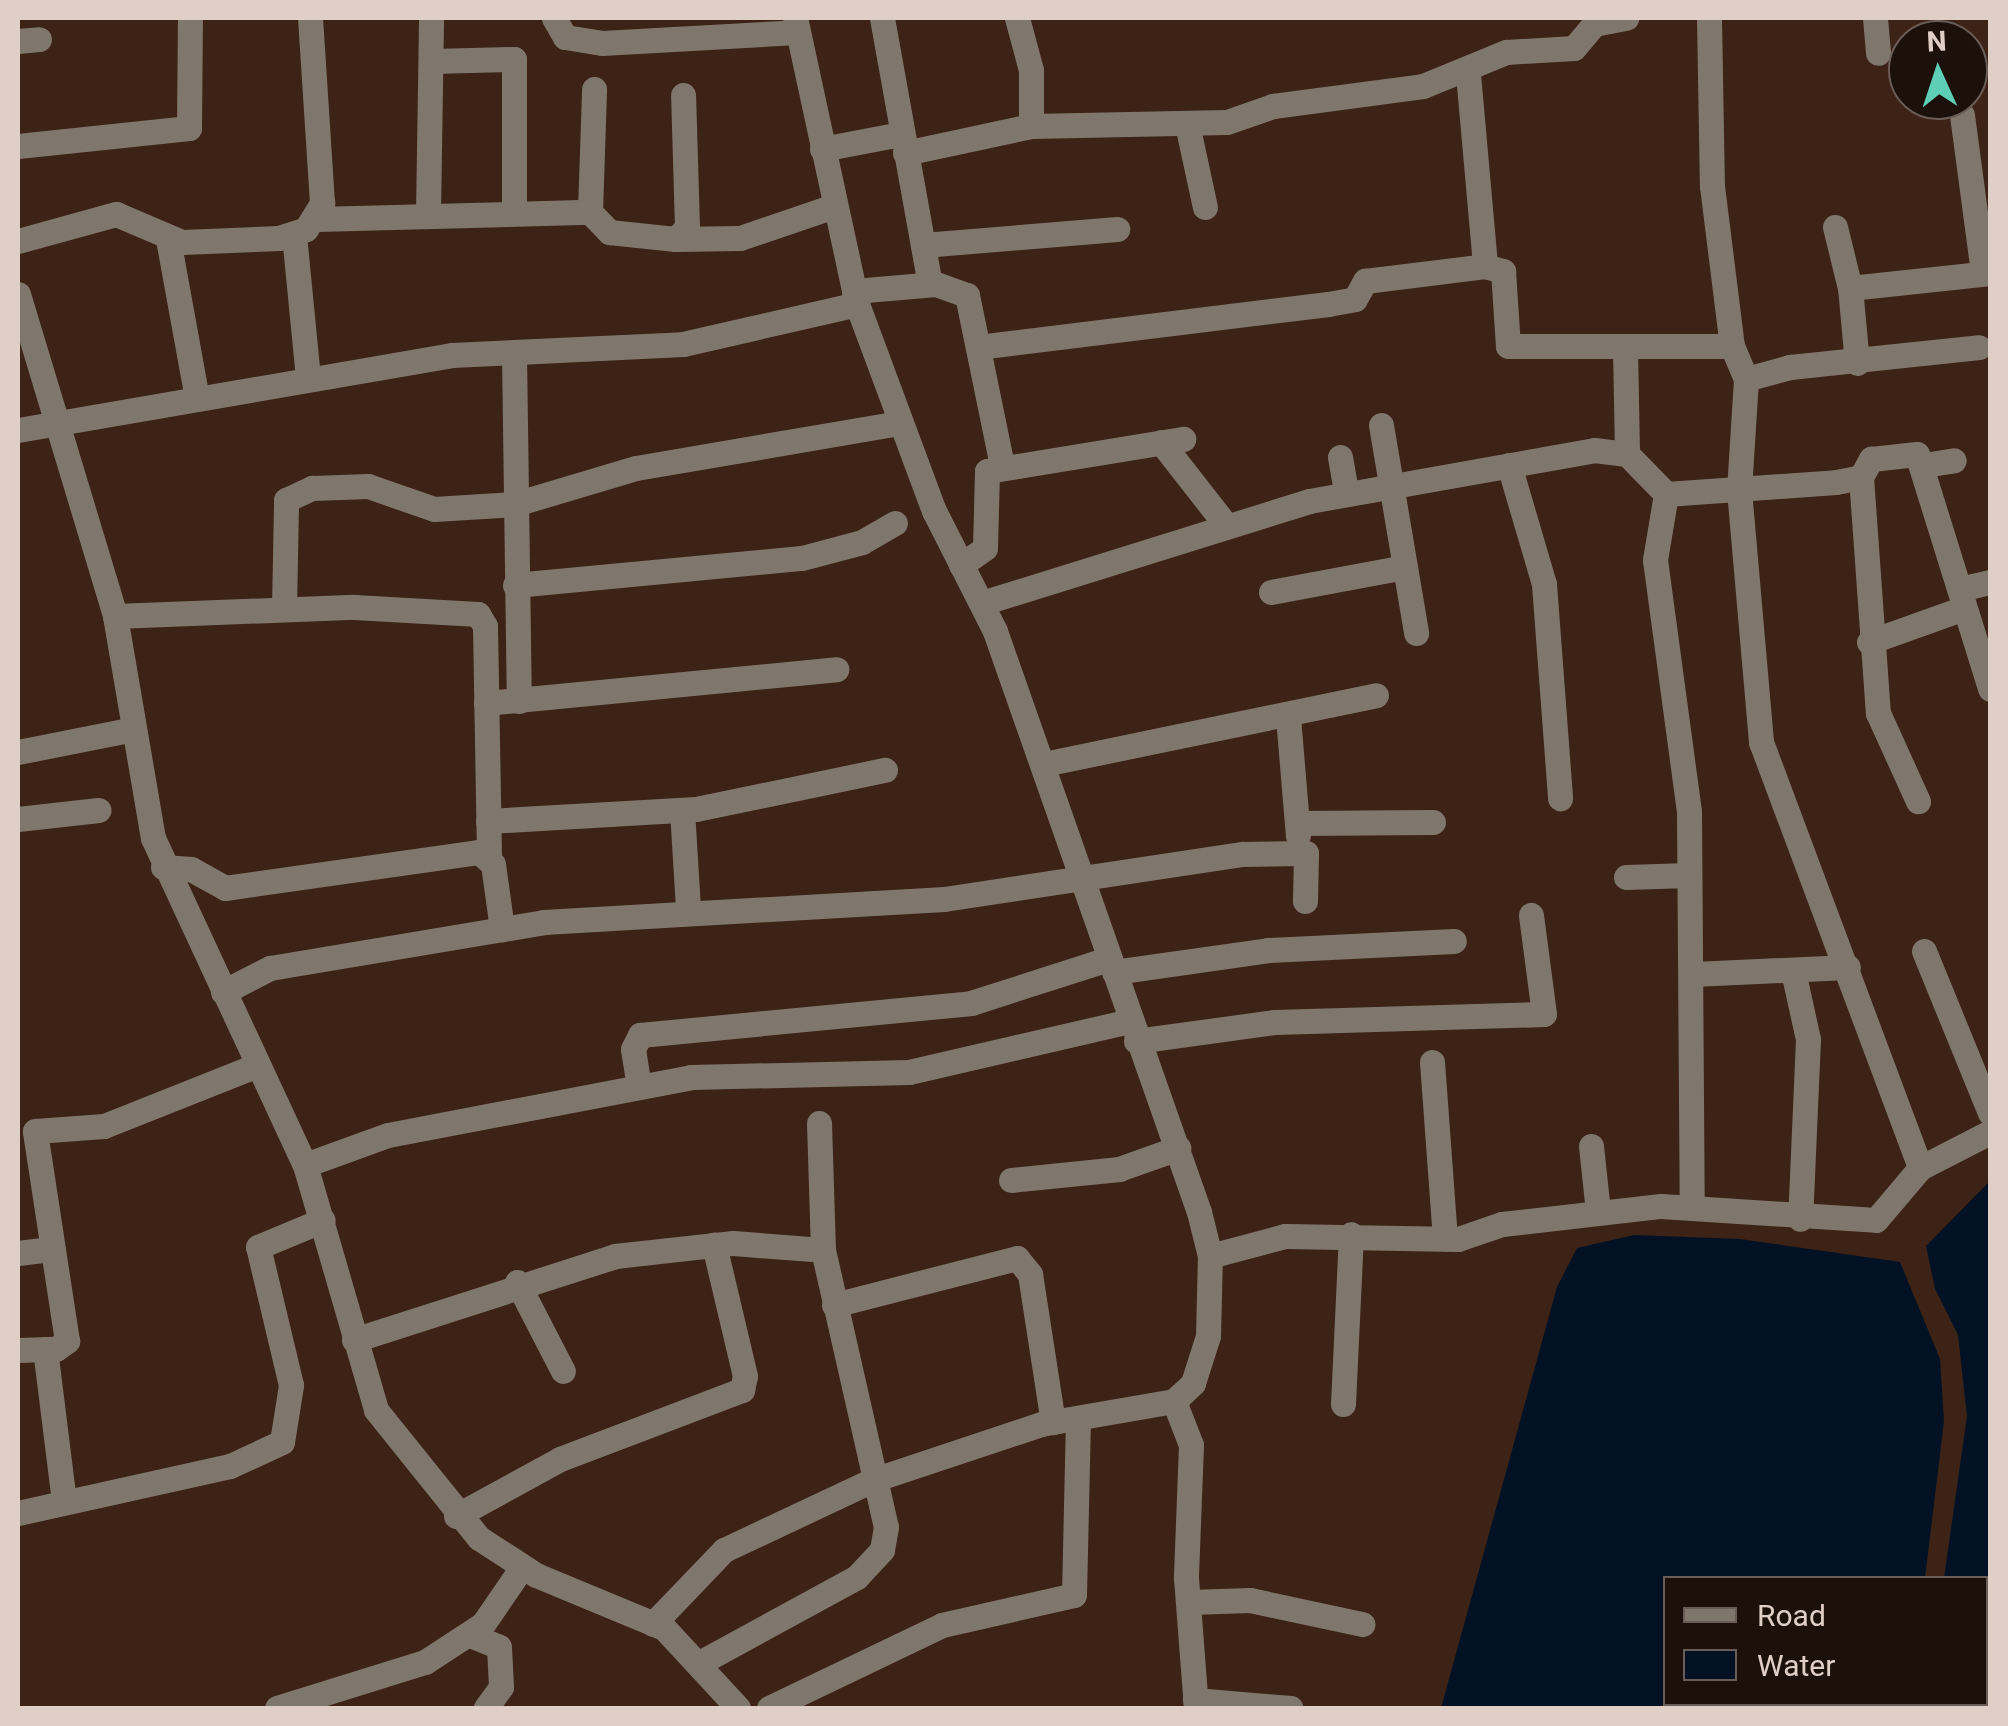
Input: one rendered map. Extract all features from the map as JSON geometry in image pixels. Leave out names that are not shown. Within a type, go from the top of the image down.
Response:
[{"type":"street","points":[[18,146],[189,128],[190,18]]},
{"type":"street","points":[[310,18],[322,182],[316,220]]},
{"type":"street","points":[[428,214],[430,18]]},
{"type":"street","points":[[554,18],[565,37],[796,25],[855,297],[899,423],[961,565],[982,602],[1044,764],[1133,1031],[1178,1148],[1210,1256],[1202,1364],[1174,1401],[1065,1420],[873,1480],[724,1550],[676,1592],[653,1624]]},
{"type":"street","points":[[882,18],[930,284]]},
{"type":"street","points":[[1017,18],[1030,70],[1030,126]]},
{"type":"street","points":[[822,149],[1030,126],[1186,124],[1468,74],[1506,52],[1574,48],[1594,24],[1621,18]]},
{"type":"street","points":[[1709,18],[1712,186],[1732,346],[1746,379],[1739,490],[1765,762],[1848,967],[1880,1074],[1920,1168]]},
{"type":"street","points":[[1876,18],[1878,54]]},
{"type":"street","points":[[432,61],[514,59],[514,210]]},
{"type":"street","points":[[1468,74],[1485,266]]},
{"type":"street","points":[[590,212],[594,88]]},
{"type":"street","points":[[676,239],[686,227],[683,94]]},
{"type":"street","points":[[1850,288],[1986,273],[1963,120]]},
{"type":"street","points":[[1186,124],[1205,207]]},
{"type":"street","points":[[18,241],[116,214],[140,219],[168,239],[294,236],[316,220],[514,210],[590,212],[609,232],[676,239],[740,238],[834,206]]},
{"type":"street","points":[[1835,226],[1850,288],[1857,363]]},
{"type":"street","points":[[923,244],[1117,229]]},
{"type":"street","points":[[294,236],[308,378]]},
{"type":"street","points":[[168,239],[197,398]]},
{"type":"street","points":[[978,347],[1328,304],[1354,299],[1365,281],[1485,266],[1503,271],[1508,346],[1732,346]]},
{"type":"street","points":[[18,430],[308,378],[514,353],[683,344],[855,297],[930,284],[955,284],[967,294],[1002,465]]},
{"type":"street","points":[[18,294],[115,616],[163,868],[224,992],[248,1069],[305,1164],[312,1224],[376,1410],[456,1516],[522,1566],[653,1624],[700,1663],[738,1708]]},
{"type":"street","points":[[1746,379],[1790,367],[1857,363],[1979,347]]},
{"type":"street","points":[[1625,348],[1628,454]]},
{"type":"street","points":[[514,353],[519,701]]},
{"type":"street","points":[[284,609],[283,518],[296,493],[368,486],[434,509],[514,504],[622,471],[899,423]]},
{"type":"street","points":[[1381,425],[1416,634]]},
{"type":"street","points":[[961,565],[984,548],[981,484],[1002,465],[1172,440],[1224,524]]},
{"type":"street","points":[[982,602],[1224,524],[1346,492],[1594,450],[1628,454],[1666,494],[1861,478]]},
{"type":"street","points":[[1918,802],[1878,713],[1869,642],[1861,478],[1871,459],[1917,454],[1924,465],[1990,689]]},
{"type":"street","points":[[1340,457],[1346,492]]},
{"type":"street","points":[[1924,465],[1954,460]]},
{"type":"street","points":[[1509,465],[1544,584],[1560,798]]},
{"type":"street","points":[[1666,494],[1656,560],[1684,767],[1693,974],[1692,1206]]},
{"type":"street","points":[[515,585],[802,558],[862,542],[895,523]]},
{"type":"street","points":[[1272,592],[1405,566]]},
{"type":"street","points":[[1869,642],[1990,582]]},
{"type":"street","points":[[115,616],[284,609],[478,614],[486,703],[489,855],[502,929]]},
{"type":"street","points":[[486,703],[836,669]]},
{"type":"street","points":[[1044,764],[1376,695]]},
{"type":"street","points":[[1288,716],[1305,901]]},
{"type":"street","points":[[18,752],[134,729]]},
{"type":"street","points":[[488,821],[682,810],[885,770]]},
{"type":"street","points":[[18,819],[98,810]]},
{"type":"street","points":[[682,810],[688,909]]},
{"type":"street","points":[[1297,824],[1433,822]]},
{"type":"street","points":[[224,992],[270,968],[502,929],[688,909],[944,899],[1079,874],[1300,851]]},
{"type":"street","points":[[163,868],[191,868],[224,888],[460,852],[489,855]]},
{"type":"street","points":[[1626,876],[1689,876]]},
{"type":"street","points":[[305,1164],[388,1136],[639,1087],[726,1075],[908,1072],[1133,1031],[1276,1022],[1544,1014],[1531,914]]},
{"type":"street","points":[[639,1087],[633,1049],[640,1034],[972,1003],[1111,965],[1268,950],[1454,942]]},
{"type":"street","points":[[1924,950],[1990,1113]]},
{"type":"street","points":[[1693,974],[1848,967]]},
{"type":"street","points":[[1793,971],[1808,1040],[1800,1218]]},
{"type":"street","points":[[1432,1062],[1445,1239]]},
{"type":"street","points":[[18,1350],[45,1350],[67,1341],[36,1132],[104,1126],[248,1069]]},
{"type":"street","points":[[700,1663],[874,1564],[886,1527],[823,1250],[819,1123]]},
{"type":"street","points":[[1210,1256],[1254,1241],[1351,1234],[1445,1239],[1598,1212],[1692,1206],[1800,1218],[1876,1220],[1920,1168],[1990,1132]]},
{"type":"street","points":[[1591,1146],[1598,1212]]},
{"type":"street","points":[[1011,1180],[1119,1169],[1178,1148]]},
{"type":"street","points":[[18,1513],[258,1458],[282,1442],[292,1385],[256,1256],[264,1241],[312,1224]]},
{"type":"street","points":[[1343,1404],[1351,1234]]},
{"type":"street","points":[[354,1340],[516,1282],[614,1256],[714,1245],[792,1242],[823,1250]]},
{"type":"street","points":[[456,1516],[560,1459],[742,1390],[745,1376],[714,1245]]},
{"type":"street","points":[[18,1252],[53,1250]]},
{"type":"street","points":[[768,1708],[942,1625],[1074,1594],[1065,1420],[1030,1274],[1017,1258],[834,1306]]},
{"type":"street","points":[[516,1282],[563,1371]]},
{"type":"street","points":[[45,1350],[64,1502]]},
{"type":"street","points":[[1174,1401],[1191,1445],[1188,1602],[1196,1704],[1291,1708]]},
{"type":"street","points":[[277,1708],[329,1688],[390,1677],[470,1635],[522,1566]]},
{"type":"street","points":[[1188,1602],[1250,1600],[1362,1624]]},
{"type":"street","points":[[470,1635],[499,1646],[501,1686],[486,1708]]},
{"type":"water","points":[[1990,1181],[1990,1708],[1935,1708],[1988,1706],[1988,1576],[1944,1576],[1967,1416],[1958,1335],[1935,1289],[1926,1246]]},
{"type":"water","points":[[1634,1235],[1740,1239],[1900,1262],[1940,1359],[1944,1421],[1925,1576],[1663,1576],[1663,1706],[1911,1708],[1441,1708],[1557,1287],[1577,1248]]}]
